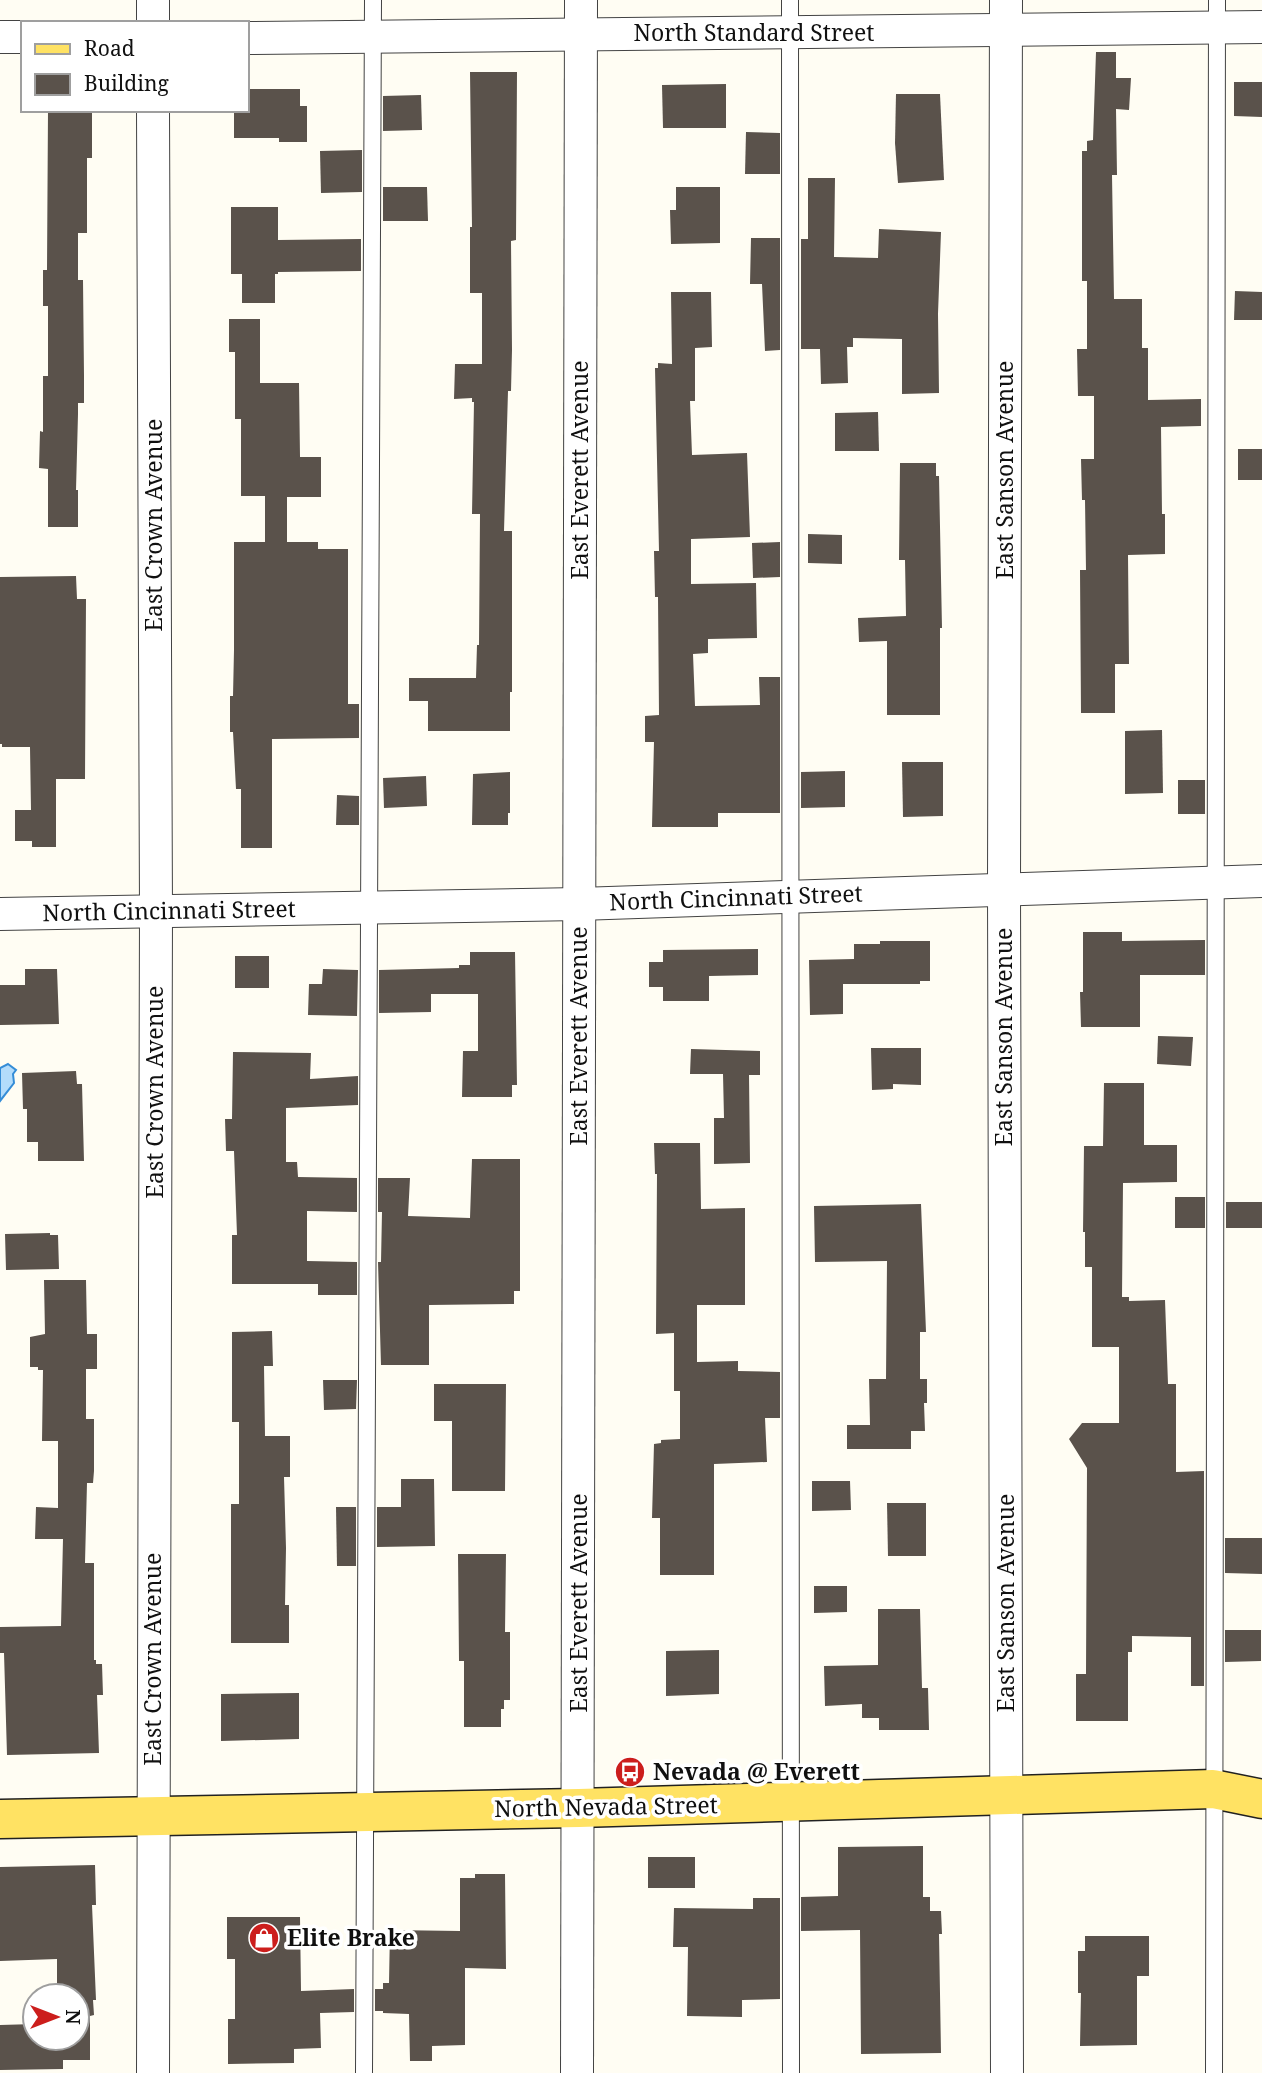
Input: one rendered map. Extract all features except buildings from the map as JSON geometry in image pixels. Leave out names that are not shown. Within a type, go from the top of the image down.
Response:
[{"type":"main road","name":"North Nevada Street","points":[[1213,1789],[1262,1772]]},
{"type":"main road","name":"North Nevada Street","points":[[0,1819],[579,1808],[1213,1789],[1262,1799]]},
{"type":"street","points":[[153,0],[153,21]]},
{"type":"street","name":"East Everett Avenue","points":[[578,2073],[581,0]]},
{"type":"street","name":"East Sanson Avenue","points":[[1006,0],[1004,889],[1007,2073]]},
{"type":"street","name":"North Standard Street","points":[[248,38],[1006,31],[1217,14],[1262,27]]},
{"type":"street","points":[[0,37],[21,37]]},
{"type":"street","name":"East Crown Avenue","points":[[153,112],[156,912],[153,2073]]},
{"type":"street","name":"North Cincinnati Street","points":[[0,914],[579,904],[1262,881]]},
{"type":"lane","points":[[364,2073],[373,0]]},
{"type":"lane","points":[[790,0],[791,2073]]},
{"type":"lane","points":[[1214,2073],[1217,14]]},
{"type":"water","points":[[8,1064],[16,1070],[13,1074],[14,1083],[0,1101],[0,1068]]},
{"type":"place","name":"Nevada @ Everett","points":[[630,1772]]},
{"type":"place","name":"Elite Brake","points":[[264,1938]]}]
